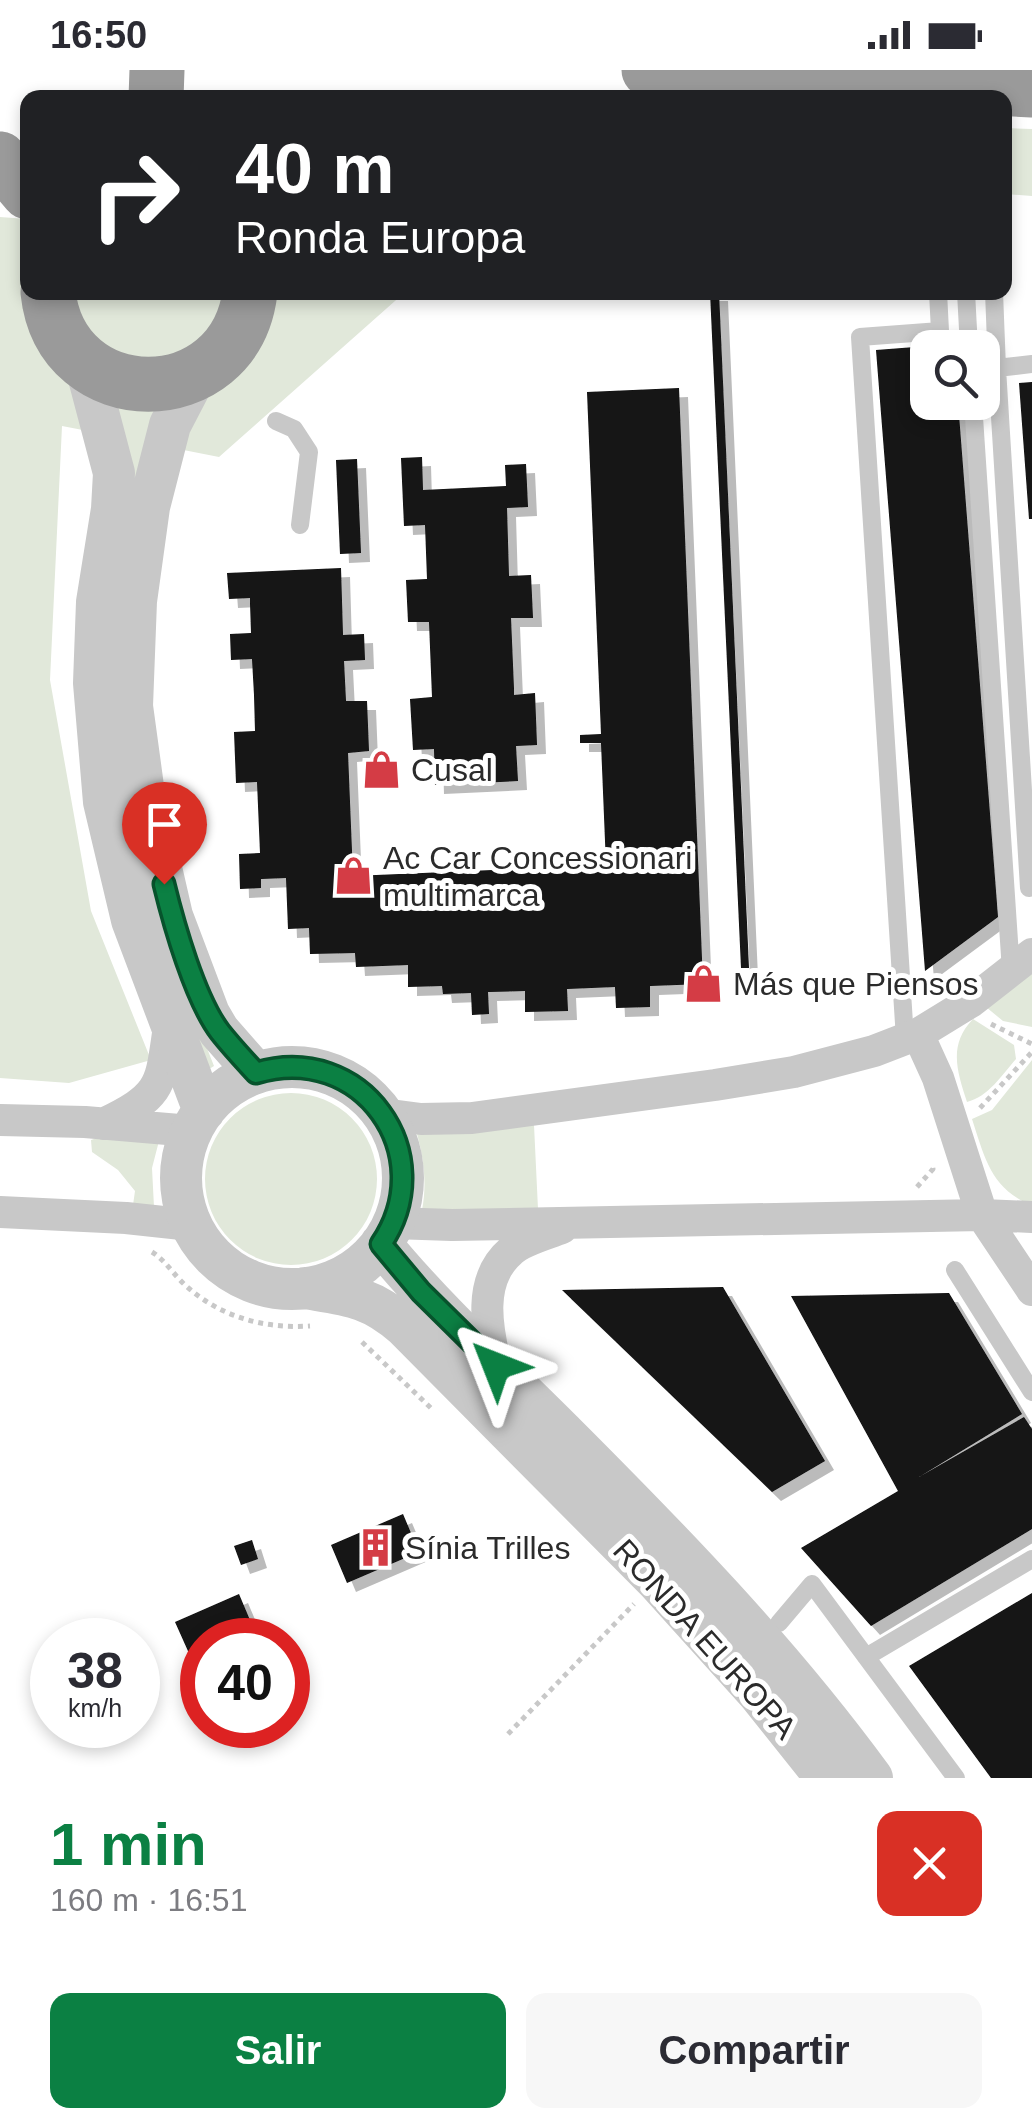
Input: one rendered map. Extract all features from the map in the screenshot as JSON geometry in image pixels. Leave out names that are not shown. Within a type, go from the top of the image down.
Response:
[{"type":"highway","points":[[649,70],[880,90],[1032,90]]},
{"type":"highway","points":[[0,159],[20,183]]},
{"type":"highway","points":[[50,300],[61,335],[84,363],[134,384],[166,384],[197,374],[214,362],[233,340],[249,300]]},
{"type":"street","points":[[84,363],[114,473],[130,508],[132,706],[144,794],[172,916],[208,1014],[256,1073]]},
{"type":"street","points":[[197,374],[130,508],[97,602],[94,683],[98,755],[122,884],[170,1020],[198,1121]]},
{"type":"street","points":[[383,1114],[421,1119],[472,1118],[794,1072],[874,1052],[911,1037],[972,1001],[1022,962]]},
{"type":"street","points":[[103,1124],[155,1093],[170,1020]]},
{"type":"street","points":[[911,1037],[938,1078],[982,1214],[1032,1290]]},
{"type":"street","points":[[0,1120],[103,1124],[198,1121],[233,1084],[256,1073],[292,1067],[326,1073],[358,1089],[383,1114],[398,1145],[402,1167],[402,1190],[387,1233],[576,1222],[982,1214],[1032,1217]]},
{"type":"street","name":"RONDA EUROPA","points":[[198,1121],[183,1154],[181,1178],[191,1225],[204,1246],[232,1272],[314,1307],[362,1298],[382,1306],[657,1581],[758,1693],[826,1778]]},
{"type":"street","points":[[0,1212],[191,1225]]},
{"type":"street","points":[[496,1366],[486,1323],[488,1291],[502,1262],[512,1249],[576,1222]]},
{"type":"street","name":"RONDA EUROPA","points":[[314,1307],[324,1284],[352,1271],[387,1233],[421,1292],[653,1522],[761,1637],[822,1709],[872,1778]]},
{"type":"lane","points":[[911,1037],[860,337],[940,331],[938,300]]},
{"type":"lane","points":[[967,300],[969,330]]},
{"type":"lane","points":[[994,300],[996,330]]},
{"type":"lane","points":[[1000,368],[1032,364]]},
{"type":"lane","points":[[1000,417],[1029,888],[1032,886]]},
{"type":"lane","points":[[975,420],[1022,962]]},
{"type":"lane","points":[[276,421],[294,429],[309,452],[300,524]]},
{"type":"lane","points":[[954,1270],[1032,1392]]},
{"type":"lane","points":[[866,1657],[1032,1559]]},
{"type":"lane","points":[[779,1623],[812,1584],[956,1778]]},
{"type":"path","points":[[984,1020],[1032,1044]]},
{"type":"path","points":[[980,1108],[1032,1052]]},
{"type":"path","points":[[141,1248],[157,1254],[186,1286],[215,1308],[261,1326],[314,1307]]},
{"type":"path","points":[[357,1338],[436,1412]]},
{"type":"path","points":[[508,1734],[657,1581]]},
{"type":"shaded area","points":[[1012,128],[1032,129],[1032,196],[1012,195]]},
{"type":"shaded area","points":[[0,217],[20,218],[20,300],[396,300],[219,457],[148,443],[131,516],[167,947],[214,1066],[206,1071],[145,915],[114,436],[62,426],[50,680],[91,911],[151,1060],[69,1083],[0,1078]]},
{"type":"shaded area","points":[[1032,971],[1032,1027],[1003,1021],[986,1007]]},
{"type":"shaded area","points":[[973,1019],[1014,1045],[1016,1059],[988,1090],[967,1102],[957,1049]]},
{"type":"shaded area","points":[[1032,1060],[1032,1206],[998,1181],[972,1119],[992,1110]]},
{"type":"shaded area","points":[[291,1093],[324,1100],[352,1118],[370,1146],[377,1179],[370,1212],[352,1240],[324,1258],[291,1265],[258,1258],[230,1240],[212,1212],[205,1179],[212,1146],[230,1118],[258,1100]]},
{"type":"shaded area","points":[[534,1125],[538,1209],[422,1210],[424,1172],[417,1134]]},
{"type":"shaded area","points":[[100,1137],[159,1141],[152,1168],[154,1207],[133,1205],[135,1191],[118,1170],[92,1152],[91,1140]]},
{"type":"building","points":[[710,300],[719,300],[749,968],[741,968]]},
{"type":"building","points":[[910,347],[910,420],[959,420],[998,917],[925,971],[876,350]]},
{"type":"building","points":[[1032,382],[1032,519],[1029,519],[1019,383]]},
{"type":"building","points":[[679,388],[703,984],[650,986],[650,1007],[616,1008],[615,987],[567,989],[568,1011],[525,1012],[525,991],[488,992],[489,1014],[472,1015],[471,993],[443,994],[442,986],[408,987],[408,965],[356,967],[355,953],[310,954],[309,928],[288,929],[286,878],[261,879],[261,888],[240,889],[239,854],[260,853],[257,782],[236,783],[234,732],[255,731],[254,695],[252,659],[231,660],[230,634],[251,633],[250,598],[229,599],[227,573],[341,568],[343,635],[364,634],[365,660],[344,661],[346,701],[367,701],[369,751],[348,753],[353,876],[606,865],[601,743],[580,743],[580,735],[601,734],[587,392]]},
{"type":"building","points":[[422,457],[423,490],[506,486],[505,465],[526,464],[528,507],[507,508],[509,576],[531,575],[533,618],[511,618],[514,695],[535,693],[537,745],[516,746],[518,781],[435,785],[434,749],[413,750],[410,699],[432,697],[429,622],[408,622],[406,580],[427,579],[425,525],[404,526],[401,458]]},
{"type":"building","points":[[357,459],[361,553],[340,554],[336,460]]},
{"type":"building","points":[[723,1287],[825,1461],[772,1492],[562,1290]]},
{"type":"building","points":[[949,1293],[1022,1414],[919,1477],[1024,1417],[1032,1429],[1032,1529],[871,1626],[801,1548],[898,1491],[791,1296]]},
{"type":"building","name":"Sínia Trilles","points":[[403,1514],[419,1552],[347,1583],[331,1545]]},
{"type":"building","points":[[252,1540],[258,1559],[241,1565],[234,1546]]},
{"type":"building","points":[[1032,1593],[1032,1778],[991,1778],[909,1666]]},
{"type":"building","points":[[239,1594],[249,1618],[184,1618]]},
{"type":"place","name":"Cusal","points":[[381,770]]},
{"type":"place","name":"Ac Car Concessionari multimarca","points":[[353,876]]},
{"type":"place","name":"Más que Piensos","points":[[703,984]]},
{"type":"place","name":"Sínia Trilles","points":[[375,1548]]},
{"type":"route","points":[[164,884],[208,1014],[256,1073],[292,1067],[326,1073],[358,1089],[383,1114],[398,1145],[403,1178],[398,1212],[381,1244],[421,1292],[496,1366]]}]
